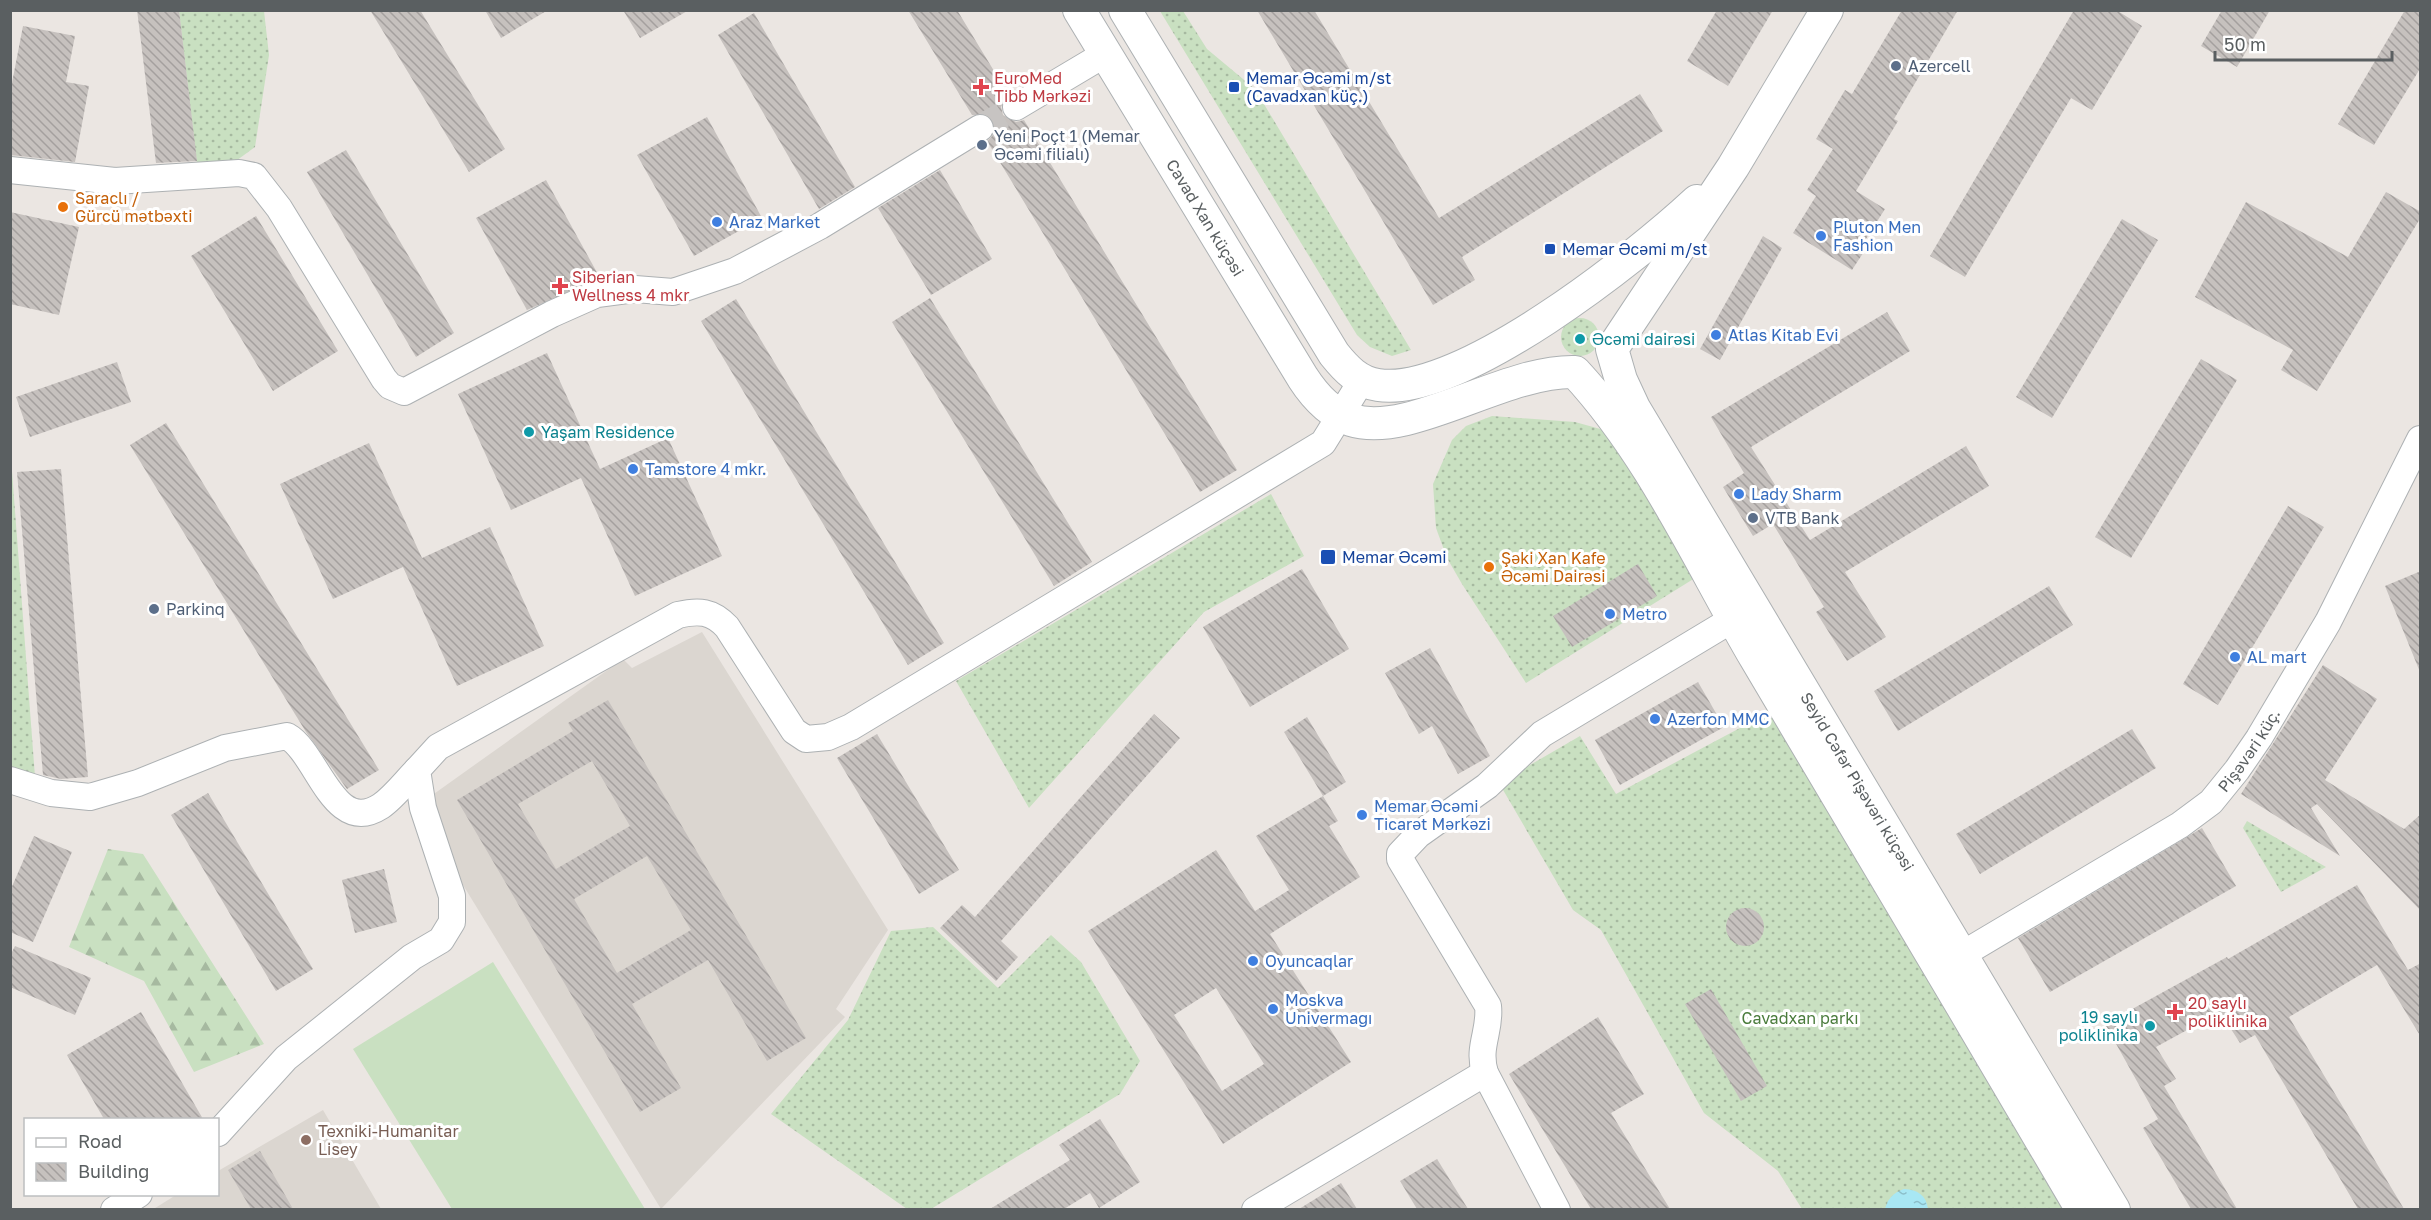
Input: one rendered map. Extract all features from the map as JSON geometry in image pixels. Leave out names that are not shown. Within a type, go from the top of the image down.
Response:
[{"type":"street","name":"Cavad Xan küçəsi","points":[[1079,10],[1303,378],[1322,401],[1342,416]]},
{"type":"street","points":[[1125,10],[1334,354],[1343,365],[1362,380],[1390,386],[1434,377],[1504,345],[1564,307],[1658,236],[1733,167]]},
{"type":"street","points":[[1342,416],[1364,422],[1406,419],[1519,379],[1560,372],[1584,372],[1601,365],[1733,167],[1827,10]]},
{"type":"street","points":[[1016,107],[1105,54]]},
{"type":"street","points":[[10,170],[115,181],[239,173],[254,176],[279,208],[384,379],[390,386],[404,392],[552,314],[597,294],[635,289],[673,292],[735,271],[820,225],[980,128]]},
{"type":"street","points":[[1575,372],[1555,363],[1545,344],[1549,322],[1564,307],[1587,304],[1606,316],[1612,327],[1611,349]]},
{"type":"street","name":"Seyid Cəfər Pişəvəri küçəsi","points":[[1611,349],[1621,380],[1634,408],[1951,962],[2082,1209]]},
{"type":"street","name":"Seyid Cəfər Pişəvəri küçəsi","points":[[1575,372],[1629,439],[1733,619],[1951,962],[2114,1209]]},
{"type":"street","points":[[10,780],[51,793],[90,797],[138,783],[225,748],[287,736],[301,747],[335,800],[342,807],[358,812],[382,805],[438,747],[668,620],[693,611],[717,617],[727,627],[794,731],[806,740],[828,737],[909,693],[1323,443],[1342,416],[1362,380]]},
{"type":"street","name":"Pişəvəri küç.","points":[[1951,962],[2180,825],[2211,801],[2237,770],[2259,738],[2328,622],[2421,439]]},
{"type":"street","points":[[1557,1209],[1485,1073],[1482,1063],[1482,1039],[1487,1026],[1488,1006],[1400,859],[1400,854],[1418,835],[1487,786],[1542,734],[1733,619]]},
{"type":"street","points":[[219,1132],[293,1052],[412,957],[441,940],[452,922],[452,896],[423,808],[417,770]]},
{"type":"street","points":[[1255,1209],[1485,1073]]},
{"type":"street","points":[[114,1209],[136,1196]]},
{"type":"shaded area","points":[[702,632],[888,930],[836,1009],[845,1017],[661,1209],[449,862],[431,796],[623,659],[632,668]]},
{"type":"shaded area","name":"Texniki-Humanitar Lisey","points":[[323,1110],[381,1209],[152,1210],[174,1196],[219,1196],[219,1170]]},
{"type":"green space","points":[[179,11],[264,11],[269,55],[255,147],[229,166],[197,164]]},
{"type":"green space","points":[[1160,11],[1183,11],[1207,49],[1255,89],[1411,350],[1392,356],[1370,347],[1357,335]]},
{"type":"green space","name":"Əcəmi dairəsi","points":[[1580,318],[1594,323],[1599,337],[1594,351],[1580,356],[1566,351],[1561,337],[1566,323]]},
{"type":"green space","points":[[1492,416],[1575,422],[1604,430],[1615,442],[1695,578],[1526,683],[1462,584],[1447,558],[1436,528],[1433,484],[1452,440],[1466,426]]},
{"type":"green space","points":[[10,471],[12,471],[35,777],[11,768]]},
{"type":"green space","points":[[1271,494],[1304,556],[1204,612],[1029,808],[956,681]]},
{"type":"green space","name":"Cavadxan parkı","points":[[1770,712],[2068,1209],[1802,1209],[1778,1171],[1704,1113],[1601,930],[1573,910],[1499,783],[1580,736],[1616,794]]},
{"type":"green space","points":[[2247,821],[2326,867],[2281,892],[2243,828]]},
{"type":"green space","points":[[108,849],[143,854],[264,1044],[194,1072],[144,981],[69,947]]},
{"type":"green space","points":[[933,927],[998,988],[1051,935],[1081,962],[1140,1061],[1120,1094],[931,1209],[907,1209],[771,1114],[848,1020],[891,931]]},
{"type":"green space","points":[[493,962],[645,1209],[452,1209],[353,1049]]},
{"type":"water","points":[[1904,1189],[1920,1194],[1928,1209],[1885,1209],[1892,1196]]},
{"type":"building","points":[[137,10],[179,10],[197,161],[156,163]]},
{"type":"building","points":[[370,10],[420,10],[505,149],[469,172]]},
{"type":"building","points":[[485,10],[548,10],[501,38]]},
{"type":"building","points":[[623,10],[689,10],[640,38]]},
{"type":"building","points":[[908,10],[957,10],[1008,94],[1001,107],[1003,115],[1016,122],[1024,120],[1237,470],[1200,492],[987,141],[993,135],[993,121],[987,115],[972,115]]},
{"type":"building","points":[[1257,10],[1314,10],[1439,218],[1640,94],[1663,131],[1462,257],[1475,280],[1433,305]]},
{"type":"building","points":[[1717,10],[1773,10],[1728,86],[1687,61]]},
{"type":"building","points":[[1902,10],[1958,10],[1894,119],[1898,121],[1856,191],[1885,209],[1862,245],[1867,247],[1852,270],[1793,233],[1816,196],[1807,190],[1833,149],[1816,139],[1845,90],[1852,94]]},
{"type":"building","points":[[2074,10],[2116,10],[2142,26],[2092,110],[2071,98],[1965,277],[1930,256]]},
{"type":"building","points":[[2222,10],[2270,10],[2237,67],[2201,46]]},
{"type":"building","points":[[2405,10],[2421,10],[2421,67],[2374,145],[2338,124]]},
{"type":"building","points":[[754,13],[855,187],[819,209],[718,35]]},
{"type":"building","points":[[23,26],[75,36],[66,82],[89,86],[75,162],[10,155],[10,93]]},
{"type":"building","points":[[707,117],[762,218],[694,256],[637,155]]},
{"type":"building","points":[[346,150],[454,333],[416,357],[307,172]]},
{"type":"building","points":[[940,170],[992,259],[931,295],[878,208]]},
{"type":"building","points":[[546,180],[600,278],[527,310],[476,218]]},
{"type":"building","points":[[2386,192],[2421,212],[2421,217],[2317,391],[2281,370],[2293,350],[2195,297],[2246,202],[2348,257]]},
{"type":"building","points":[[10,212],[79,227],[59,315],[10,304]]},
{"type":"building","points":[[256,216],[338,351],[273,391],[191,256]]},
{"type":"building","points":[[2122,219],[2158,240],[2052,418],[2016,397]]},
{"type":"building","points":[[1763,236],[1782,248],[1720,360],[1700,349]]},
{"type":"building","points":[[930,298],[1092,562],[1054,586],[892,322]]},
{"type":"building","points":[[736,299],[944,643],[908,665],[701,321]]},
{"type":"building","points":[[1887,312],[1910,351],[1751,447],[1810,540],[1966,446],[1989,486],[1845,572],[1886,637],[1847,661],[1816,612],[1824,607],[1773,524],[1753,536],[1723,487],[1744,473],[1711,417]]},
{"type":"building","points":[[547,353],[600,469],[668,438],[722,556],[635,596],[581,478],[511,510],[458,394]]},
{"type":"building","points":[[2201,359],[2237,380],[2131,558],[2095,537]]},
{"type":"building","points":[[117,362],[131,402],[30,437],[16,397]]},
{"type":"building","points":[[166,423],[379,770],[347,789],[306,732],[130,445]]},
{"type":"building","points":[[369,443],[422,558],[490,527],[544,646],[457,686],[403,567],[333,599],[280,484]]},
{"type":"building","points":[[61,469],[88,777],[61,779],[43,775],[17,472]]},
{"type":"building","points":[[2288,506],[2324,527],[2218,705],[2183,684]]},
{"type":"building","points":[[1638,564],[1657,596],[1572,647],[1553,616]]},
{"type":"building","points":[[1302,569],[1349,649],[1250,707],[1203,627]]},
{"type":"building","points":[[2421,571],[2421,672],[2420,672],[2385,586]]},
{"type":"building","points":[[2049,586],[2073,625],[1898,731],[1874,691]]},
{"type":"building","points":[[1430,648],[1490,756],[1458,774],[1432,726],[1419,734],[1385,673]]},
{"type":"building","points":[[2323,665],[2377,699],[2325,780],[2404,829],[2421,814],[2421,911],[2317,804],[2311,808],[2340,856],[2241,794]]},
{"type":"building","points":[[1698,682],[1724,727],[1620,785],[1595,740]]},
{"type":"building","points":[[608,700],[806,1038],[767,1061],[708,960],[632,1004],[681,1088],[640,1112],[457,800],[573,731],[568,723]],"holes":[[[592,761],[630,826],[556,869],[518,804]],[[647,856],[691,930],[617,973],[574,899]]]},
{"type":"building","points":[[1154,714],[1180,738],[1001,941],[1018,957],[996,981],[940,928],[962,905],[975,917]]},
{"type":"building","points":[[1307,717],[1346,782],[1323,796],[1284,732]]},
{"type":"building","points":[[2132,729],[2156,768],[1980,874],[1956,834]]},
{"type":"building","points":[[877,734],[959,870],[919,894],[837,758]]},
{"type":"building","points":[[208,793],[313,969],[276,991],[171,815]]},
{"type":"building","name":"Moskva Univermağı","points":[[1323,796],[1338,821],[1329,826],[1360,877],[1270,934],[1351,1062],[1223,1144],[1088,931],[1216,850],[1255,911],[1289,890],[1256,836]],"holes":[[[1216,988],[1264,1064],[1222,1091],[1174,1015]]]},
{"type":"building","points":[[2202,828],[2236,886],[2050,992],[2018,938]]},
{"type":"building","points":[[34,836],[72,852],[33,942],[10,932],[10,891]]},
{"type":"building","points":[[384,869],[397,922],[355,933],[342,880]]},
{"type":"building","points":[[2357,885],[2408,970],[2421,963],[2421,1037],[2377,965],[2289,1017],[2404,1209],[2358,1209],[2255,1035],[2240,1043],[2220,1012],[2156,1047],[2176,1079],[2164,1086],[2237,1209],[2191,1209],[2143,1128],[2158,1119],[2105,1024],[2227,957],[2228,959]]},
{"type":"building","points":[[1745,908],[1752,909],[1758,914],[1763,920],[1763,934],[1758,940],[1752,945],[1745,946],[1738,945],[1732,940],[1727,934],[1726,927],[1727,920],[1732,914],[1738,909]]},
{"type":"building","points":[[15,946],[91,978],[75,1015],[10,987],[10,956]]},
{"type":"building","points":[[1711,989],[1767,1086],[1741,1101],[1685,1004]]},
{"type":"building","points":[[141,1012],[202,1118],[103,1118],[67,1055]]},
{"type":"building","points":[[1598,1017],[1644,1094],[1611,1113],[1670,1209],[1591,1209],[1509,1074]]},
{"type":"building","points":[[1100,1119],[1140,1182],[1099,1208],[1090,1193],[1064,1209],[990,1209],[1070,1160],[1059,1145]]},
{"type":"building","points":[[260,1151],[293,1209],[251,1209],[228,1170]]},
{"type":"building","points":[[1437,1159],[1468,1209],[1417,1209],[1400,1181]]},
{"type":"building","points":[[1341,1183],[1357,1209],[1299,1209]]},
{"type":"tunnel","points":[[980,128],[1016,107]]},
{"type":"place","name":"Azercell","points":[[1896,66]]},
{"type":"place","name":"EuroMed Tibb Mərkəzi","points":[[981,87]]},
{"type":"place","name":"Memar Əcəmi m/st (Cavadxan küç.)","points":[[1234,87]]},
{"type":"place","name":"Yeni Poçt 1 (Memar Əcəmi filialı)","points":[[982,145]]},
{"type":"place","name":"Saraclı / Gürcü mətbəxti","points":[[63,207]]},
{"type":"place","name":"Araz Market","points":[[717,222]]},
{"type":"place","name":"Pluton Men Fashion","points":[[1821,236]]},
{"type":"place","name":"Memar Əcəmi m/st","points":[[1550,249]]},
{"type":"place","name":"Siberian Wellness 4 mkr","points":[[560,286]]},
{"type":"place","name":"Atlas Kitab Evi","points":[[1716,335]]},
{"type":"place","name":"Əcəmi dairəsi","points":[[1580,339]]},
{"type":"place","name":"Yaşam Residence","points":[[529,432]]},
{"type":"place","name":"Tamstore 4 mkr.","points":[[633,469]]},
{"type":"place","name":"Lady Sharm","points":[[1739,494]]},
{"type":"place","name":"VTB Bank","points":[[1753,518]]},
{"type":"place","name":"Memar Əcəmi","points":[[1328,557]]},
{"type":"place","name":"Şəki Xan Kafe Əcəmi Dairəsi","points":[[1489,567]]},
{"type":"place","name":"Parkinq","points":[[154,609]]},
{"type":"place","name":"Metro","points":[[1610,614]]},
{"type":"place","name":"AL mart","points":[[2235,657]]},
{"type":"place","name":"Azerfon MMC","points":[[1655,719]]},
{"type":"place","name":"Memar Əcəmi Ticarət Mərkəzi","points":[[1362,815]]},
{"type":"place","name":"Oyuncaqlar","points":[[1253,961]]},
{"type":"place","name":"Moskva Univermağı","points":[[1273,1009]]},
{"type":"place","name":"20 saylı poliklinika","points":[[2175,1012]]},
{"type":"place","name":"19 saylı poliklinika","points":[[2150,1026]]},
{"type":"place","name":"Texniki-Humanitar Lisey","points":[[306,1140]]}]
